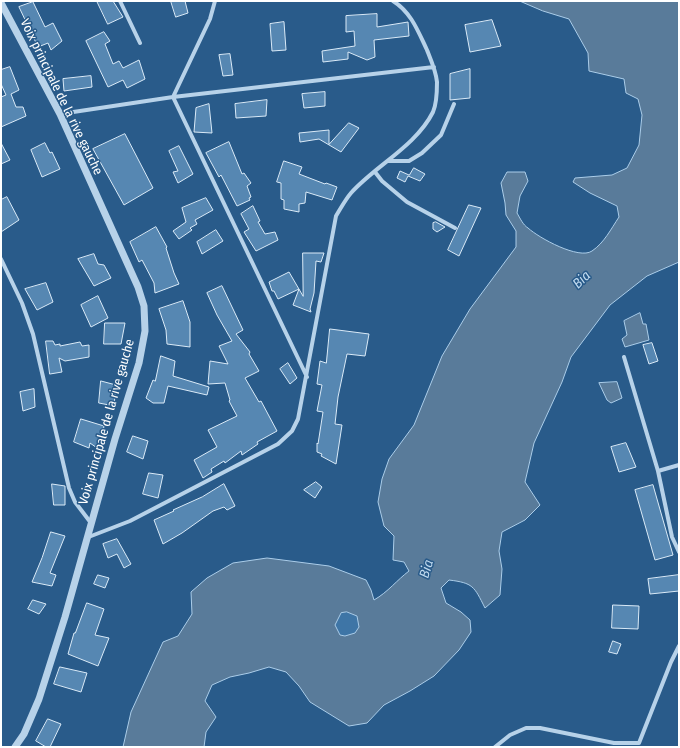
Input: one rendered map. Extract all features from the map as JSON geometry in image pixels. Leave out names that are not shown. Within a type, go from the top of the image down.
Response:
[{"type":"street","points":[[120,1],[140,43]]},
{"type":"street","points":[[173,97],[210,18],[215,1]]},
{"type":"street","points":[[86,538],[130,522],[278,444],[292,431],[298,419],[307,378],[336,216],[343,203],[352,192],[413,138],[425,124],[433,111],[437,81],[434,67],[417,27],[407,12],[393,1]]},
{"type":"street","name":"Voix principale de la rive gauche","points":[[1,3],[60,114],[138,287],[144,306],[145,331],[139,363],[86,538],[65,616],[39,699],[24,734],[15,747]]},
{"type":"street","points":[[60,114],[173,97],[434,67]]},
{"type":"street","points":[[173,97],[307,378]]},
{"type":"street","points":[[388,160],[409,161],[422,153],[441,135],[454,104]]},
{"type":"street","points":[[375,172],[382,181],[407,202],[455,228]]},
{"type":"street","points":[[1,259],[22,302],[33,334],[69,488],[75,502],[91,523]]},
{"type":"street","points":[[624,357],[658,471],[672,537],[679,552]]},
{"type":"street","points":[[658,471],[679,465]]},
{"type":"street","points":[[495,747],[510,735],[526,728],[540,728],[614,743],[639,743],[671,662],[679,646]]},
{"type":"shaded area","points":[[347,612],[357,616],[359,627],[355,633],[345,636],[340,635],[335,625],[341,613]]},
{"type":"water","name":"Bia","points":[[520,1],[679,1],[679,262],[647,276],[610,305],[571,357],[562,382],[534,443],[525,482],[540,505],[525,520],[502,532],[499,551],[502,569],[500,595],[485,608],[472,587],[468,584],[449,580],[441,588],[446,603],[461,612],[470,620],[471,632],[459,650],[434,676],[384,705],[367,723],[349,726],[310,702],[299,686],[286,672],[269,667],[230,677],[212,685],[205,701],[216,717],[206,732],[204,747],[123,747],[131,712],[163,642],[178,636],[192,614],[191,592],[207,578],[233,563],[267,558],[329,566],[366,580],[374,600],[409,571],[404,562],[393,560],[394,536],[384,526],[378,502],[382,479],[389,459],[414,425],[442,356],[470,309],[516,247],[516,231],[506,215],[501,183],[507,172],[525,172],[528,181],[520,196],[517,213],[523,223],[533,232],[559,247],[578,253],[592,251],[604,240],[619,217],[617,206],[590,193],[573,182],[575,178],[612,175],[627,168],[639,145],[642,115],[638,99],[626,93],[624,79],[589,71],[588,53],[569,19],[543,11]],"holes":[[[347,612],[357,616],[359,627],[355,633],[345,636],[340,635],[335,625],[341,613]]]},
{"type":"water","points":[[640,313],[643,324],[646,324],[649,340],[625,347],[622,339],[627,335],[624,321]]},
{"type":"water","points":[[617,382],[622,398],[611,403],[607,400],[599,383]]},
{"type":"building","points":[[97,1],[113,1],[123,17],[108,24]]},
{"type":"building","points":[[171,1],[185,1],[188,13],[176,17]]},
{"type":"building","points":[[33,2],[45,27],[53,23],[62,41],[51,50],[48,43],[38,47],[19,7]]},
{"type":"building","points":[[377,14],[377,27],[408,22],[409,36],[374,40],[375,57],[367,60],[348,52],[348,59],[323,62],[322,51],[355,46],[354,31],[346,32],[346,16]]},
{"type":"building","points":[[492,20],[501,46],[470,52],[465,25]]},
{"type":"building","points":[[284,22],[286,50],[272,51],[270,24]]},
{"type":"building","points":[[104,32],[110,41],[105,44],[113,64],[119,61],[123,68],[139,60],[145,79],[127,88],[123,80],[108,87],[86,41]]},
{"type":"building","points":[[230,54],[233,75],[223,76],[219,55]]},
{"type":"building","points":[[10,67],[19,90],[11,94],[16,107],[23,107],[26,116],[1,127],[1,97],[6,95],[1,84],[1,70]]},
{"type":"building","points":[[470,69],[470,98],[450,100],[450,74]]},
{"type":"building","points":[[91,76],[92,87],[64,91],[63,79]]},
{"type":"building","points":[[325,92],[325,106],[304,108],[302,94]]},
{"type":"building","points":[[267,100],[266,116],[236,118],[235,104]]},
{"type":"building","points":[[209,104],[212,133],[194,132],[196,108]]},
{"type":"building","points":[[349,123],[359,128],[341,152],[319,139],[300,142],[299,133],[329,130],[329,144]]},
{"type":"building","points":[[125,134],[153,188],[124,205],[93,149]]},
{"type":"building","points":[[229,142],[242,174],[244,173],[251,183],[247,186],[251,197],[249,198],[250,200],[237,206],[221,175],[219,177],[206,153]]},
{"type":"building","points":[[1,143],[10,160],[1,164]]},
{"type":"building","points":[[45,143],[50,153],[52,152],[60,169],[42,177],[31,150]]},
{"type":"building","points":[[179,146],[193,174],[178,183],[173,172],[178,171],[169,151]]},
{"type":"building","points":[[284,161],[302,167],[299,174],[337,187],[332,200],[306,192],[305,203],[299,204],[299,212],[284,209],[284,200],[281,199],[281,183],[277,182]]},
{"type":"building","points":[[414,168],[425,174],[420,181],[408,176],[405,182],[397,178],[400,171],[409,175]]},
{"type":"building","points":[[7,197],[19,220],[1,232],[1,200]]},
{"type":"building","points":[[206,198],[213,210],[195,220],[197,224],[190,228],[192,230],[179,239],[173,231],[186,222],[182,208]]},
{"type":"building","points":[[469,205],[481,208],[459,256],[448,250]]},
{"type":"building","points":[[253,206],[260,221],[258,222],[265,234],[275,232],[278,240],[256,251],[244,232],[249,229],[241,214]]},
{"type":"building","points":[[436,222],[445,227],[437,232],[433,229],[433,223]]},
{"type":"building","points":[[156,227],[167,247],[166,248],[174,273],[179,284],[155,293],[154,283],[142,260],[139,262],[130,242]]},
{"type":"building","points":[[216,230],[223,241],[202,254],[197,242]]},
{"type":"building","points":[[303,253],[324,253],[321,262],[316,261],[314,293],[310,309],[311,312],[293,305],[299,289],[303,296]]},
{"type":"building","points":[[94,254],[98,264],[104,265],[111,278],[94,286],[78,259]]},
{"type":"building","points":[[289,272],[299,289],[278,299],[274,291],[272,291],[269,282]]},
{"type":"building","points":[[46,283],[53,302],[37,310],[25,289]]},
{"type":"building","points":[[222,286],[243,330],[236,334],[250,352],[249,354],[259,371],[245,378],[259,402],[261,401],[277,431],[257,442],[258,444],[242,455],[241,451],[225,463],[224,461],[211,469],[212,472],[203,478],[194,460],[217,447],[208,430],[237,416],[229,401],[225,383],[208,384],[210,361],[228,364],[219,346],[232,341],[217,315],[207,293]]},
{"type":"building","points":[[98,296],[108,318],[91,327],[81,305]]},
{"type":"building","points":[[183,301],[190,322],[190,347],[167,344],[166,330],[159,309]]},
{"type":"building","points":[[105,323],[125,323],[121,344],[104,344]]},
{"type":"building","points":[[330,329],[369,334],[365,356],[347,354],[338,397],[335,424],[342,425],[336,464],[321,456],[322,454],[317,452],[317,443],[318,444],[323,412],[317,411],[322,385],[317,384],[320,361],[326,363]]},
{"type":"building","points":[[46,341],[53,341],[55,345],[60,344],[60,346],[80,342],[82,346],[89,345],[89,357],[65,361],[59,358],[62,372],[50,374]]},
{"type":"building","points":[[652,343],[658,361],[649,364],[643,345]]},
{"type":"building","points":[[161,356],[175,361],[173,376],[209,387],[207,395],[168,386],[164,403],[153,403],[146,398],[153,380],[155,381]]},
{"type":"building","points":[[288,363],[297,378],[290,384],[280,369]]},
{"type":"building","points":[[101,381],[116,385],[114,406],[99,403]]},
{"type":"building","points":[[34,389],[35,407],[23,411],[20,392]]},
{"type":"building","points":[[81,419],[104,426],[100,450],[90,443],[89,448],[74,442]]},
{"type":"building","points":[[133,436],[148,441],[143,459],[127,452]]},
{"type":"building","points":[[626,443],[636,467],[619,472],[611,447]]},
{"type":"building","points":[[149,473],[163,475],[158,498],[143,494]]},
{"type":"building","points":[[316,482],[322,487],[315,498],[304,490]]},
{"type":"building","points":[[52,484],[65,486],[65,505],[54,505]]},
{"type":"building","points":[[224,484],[235,506],[227,510],[224,507],[213,511],[182,533],[163,544],[154,520],[202,497]]},
{"type":"building","points":[[653,485],[673,555],[655,560],[635,490]]},
{"type":"building","points":[[51,532],[65,536],[50,573],[56,575],[52,586],[32,582]]},
{"type":"building","points":[[117,539],[131,564],[124,568],[117,554],[108,558],[103,544]]},
{"type":"building","points":[[98,575],[109,578],[105,588],[94,584]]},
{"type":"building","points":[[679,575],[679,591],[650,594],[648,579]]},
{"type":"building","points":[[33,600],[46,604],[39,614],[28,609]]},
{"type":"building","points":[[87,603],[104,609],[95,635],[109,638],[98,666],[68,654],[74,633]]},
{"type":"building","points":[[613,605],[639,606],[638,629],[612,628]]},
{"type":"building","points":[[613,641],[621,644],[617,654],[609,652]]},
{"type":"building","points":[[60,667],[87,673],[81,692],[54,684]]},
{"type":"building","points":[[48,719],[61,724],[50,747],[46,747],[36,741]]}]
